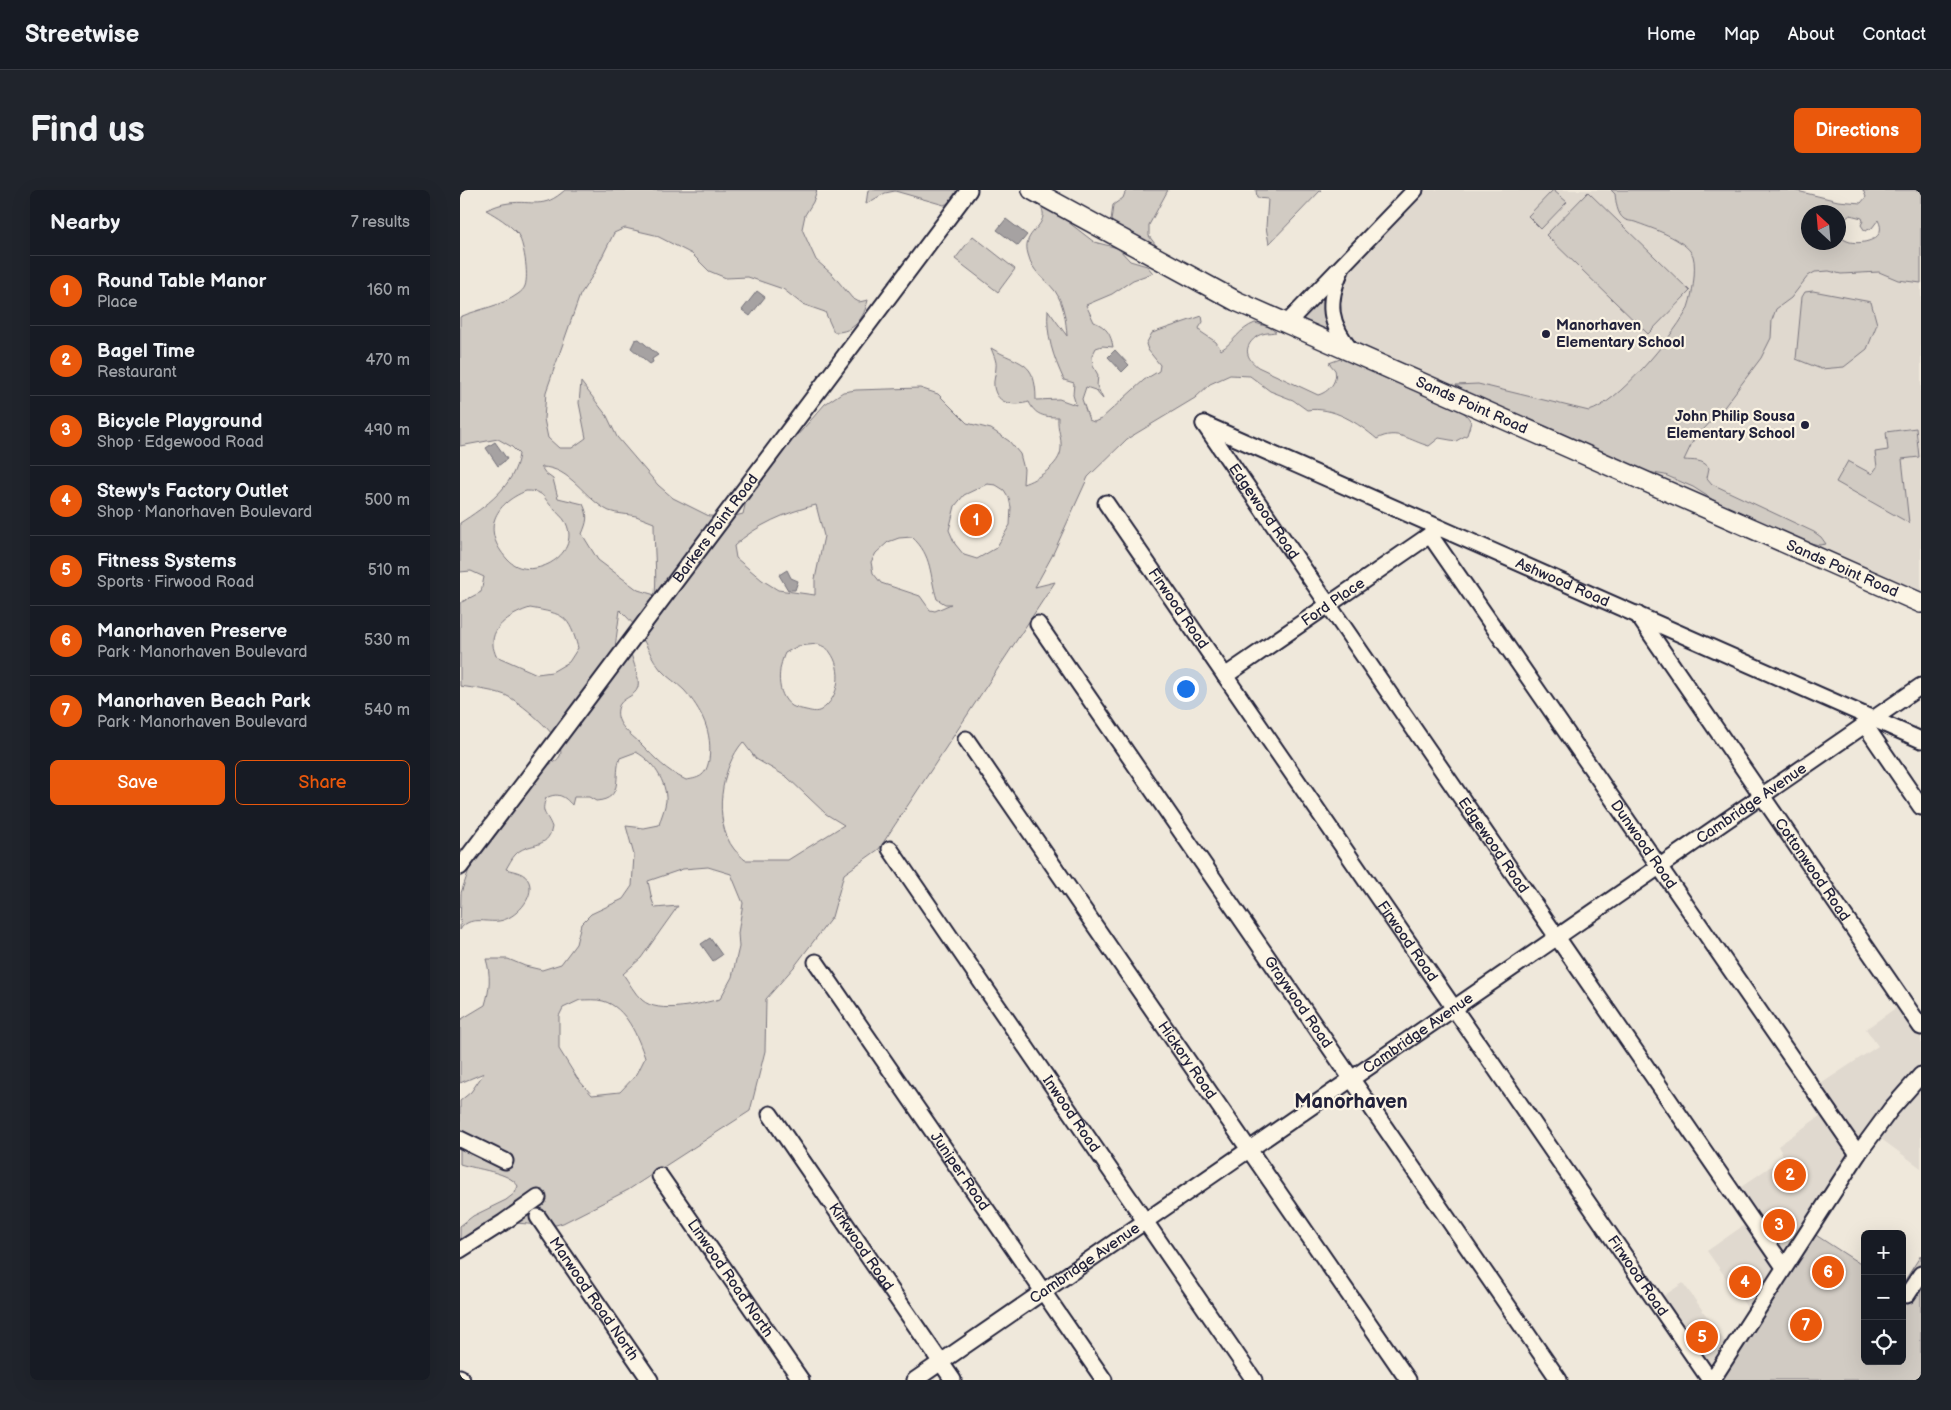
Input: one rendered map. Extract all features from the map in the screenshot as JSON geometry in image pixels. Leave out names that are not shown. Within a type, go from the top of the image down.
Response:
[{"type":"main road","name":"Sands Point Road","points":[[1032,190],[1218,292],[1921,603]]},
{"type":"street","name":"Barkers Point Road","points":[[460,867],[549,751],[968,190]]},
{"type":"street","points":[[1287,323],[1414,190]]},
{"type":"street","points":[[1345,262],[1334,290],[1332,305],[1336,330],[1352,352]]},
{"type":"street","name":"Ashwood Road","points":[[1204,424],[1435,531],[1636,613],[1870,722],[1921,740]]},
{"type":"street","name":"Edgewood Road","points":[[1204,424],[1784,1267]]},
{"type":"street","name":"Firwood Road","points":[[1106,503],[1711,1380]]},
{"type":"street","name":"Ford Place","points":[[1225,676],[1435,531]]},
{"type":"street","name":"Dunwood Road","points":[[1435,531],[1659,866],[1858,1154]]},
{"type":"street","name":"Cottonwood Road","points":[[1636,613],[1921,1027]]},
{"type":"street","name":"Graywood Road","points":[[1038,624],[1560,1380]]},
{"type":"street","name":"Cambridge Avenue","points":[[914,1380],[1921,686]]},
{"type":"street","points":[[1870,722],[1921,807]]},
{"type":"street","name":"Hickory Road","points":[[966,739],[1408,1380]]},
{"type":"street","name":"Inwood Road","points":[[890,849],[1254,1380]]},
{"type":"street","name":"Juniper Road","points":[[816,962],[1104,1380]]},
{"type":"street","points":[[1711,1380],[1858,1154],[1887,1114],[1921,1075]]},
{"type":"street","name":"Kirkwood Road","points":[[770,1114],[953,1380]]},
{"type":"street","points":[[460,1139],[505,1161]]},
{"type":"street","name":"Linwood Road North","points":[[660,1176],[801,1380]]},
{"type":"street","points":[[460,1250],[538,1198]]},
{"type":"street","name":"Marwood Road North","points":[[538,1217],[650,1380]]},
{"type":"street","points":[[1907,1295],[1921,1274]]},
{"type":"shaded area","points":[[565,190],[817,190],[813,202],[805,215],[802,229],[816,260],[833,275],[852,298],[859,302],[868,300],[864,313],[852,327],[841,332],[834,332],[825,312],[802,304],[783,289],[748,277],[726,278],[709,271],[692,254],[655,235],[625,228],[614,233],[593,275],[580,295],[546,392],[544,419],[548,438],[559,448],[572,448],[586,438],[579,403],[581,382],[607,416],[617,437],[658,485],[673,498],[709,516],[731,517],[743,514],[750,483],[766,460],[795,438],[825,404],[843,392],[856,390],[920,388],[938,394],[967,423],[991,429],[1009,441],[1020,454],[1024,469],[1023,484],[1047,471],[1060,454],[1061,441],[1058,417],[1040,414],[1034,410],[1029,402],[1013,404],[999,398],[994,387],[996,365],[991,348],[1018,361],[1029,370],[1033,377],[1036,400],[1059,399],[1076,405],[1073,395],[1074,383],[1064,380],[1049,337],[1048,310],[1067,336],[1062,307],[1055,291],[1039,275],[1028,254],[1027,247],[1030,237],[1042,221],[1043,212],[1040,205],[1063,218],[1094,242],[1118,248],[1130,261],[1147,266],[1153,273],[1133,280],[1112,294],[1086,305],[1094,322],[1108,332],[1113,347],[1102,346],[1096,348],[1092,356],[1093,366],[1098,375],[1097,386],[1103,399],[1095,390],[1086,387],[1082,399],[1089,420],[1094,422],[1101,419],[1144,380],[1159,371],[1160,365],[1148,350],[1146,344],[1152,333],[1202,316],[1203,322],[1199,328],[1201,332],[1216,342],[1221,350],[1241,332],[1255,323],[1269,327],[1276,332],[1258,336],[1249,345],[1248,353],[1251,360],[1258,367],[1318,395],[1329,389],[1334,382],[1335,370],[1329,363],[1343,358],[1385,378],[1445,401],[1465,414],[1471,422],[1467,435],[1456,441],[1439,438],[1429,446],[1397,435],[1384,436],[1377,439],[1362,427],[1336,413],[1317,409],[1307,410],[1293,400],[1270,391],[1250,376],[1230,375],[1210,384],[1195,398],[1127,439],[1088,477],[1052,556],[1035,587],[1055,582],[879,849],[844,874],[832,917],[794,967],[766,999],[765,1051],[750,1111],[628,1190],[563,1223],[552,1226],[504,1222],[460,1240],[460,1226],[473,1216],[506,1200],[515,1193],[518,1186],[508,1177],[460,1164],[460,1101],[471,1092],[484,1073],[460,1083],[460,1020],[485,1005],[489,982],[486,959],[508,959],[542,970],[561,964],[576,944],[581,924],[591,914],[623,899],[632,886],[634,855],[626,826],[644,828],[659,825],[666,801],[664,787],[658,773],[648,761],[636,752],[620,758],[616,785],[611,796],[596,801],[589,797],[574,797],[572,805],[566,799],[557,795],[546,798],[544,811],[552,827],[550,835],[542,843],[520,851],[514,856],[506,869],[525,876],[529,882],[529,895],[526,901],[517,912],[505,919],[499,921],[473,921],[464,925],[460,930],[461,893],[473,858],[541,769],[559,758],[561,749],[551,733],[515,701],[499,693],[460,686],[460,603],[481,592],[484,577],[471,571],[460,572],[460,523],[489,503],[505,486],[512,476],[519,454],[512,447],[498,439],[460,446],[460,317],[505,302],[519,293],[525,286],[526,267],[520,237],[506,223],[486,210],[509,203],[544,202]],"holes":[[[541,467],[552,468],[561,472],[600,506],[609,511],[636,516],[654,523],[655,595],[638,590],[598,560],[582,534],[587,519],[583,504],[558,498],[553,479]],[[987,484],[996,485],[1004,490],[1009,498],[1011,507],[1010,525],[996,548],[977,559],[964,555],[955,544],[949,530],[955,506],[964,495]],[[526,491],[537,492],[542,495],[563,519],[569,535],[567,546],[551,563],[528,569],[517,566],[507,559],[494,538],[493,528],[499,511],[506,503]],[[816,505],[824,536],[815,579],[815,595],[778,590],[762,580],[736,558],[734,546],[752,532],[783,516]],[[912,537],[924,551],[937,599],[945,604],[951,604],[935,611],[930,610],[920,596],[881,583],[873,573],[871,562],[876,553],[888,542],[899,538]],[[530,608],[551,612],[568,622],[578,648],[569,662],[552,672],[537,674],[496,656],[493,645],[496,631],[505,621],[517,613]],[[620,610],[638,630],[654,661],[667,676],[684,690],[705,722],[709,740],[709,760],[706,769],[699,777],[686,780],[666,768],[621,724],[618,715],[619,705],[636,691],[638,687],[637,674],[631,653],[612,670]],[[818,644],[829,651],[837,667],[838,683],[836,691],[827,705],[821,710],[814,712],[793,707],[787,701],[780,688],[780,673],[785,653],[798,646]],[[743,742],[756,759],[787,777],[826,814],[844,825],[788,860],[745,860],[734,849],[727,837],[723,824],[721,809],[729,765]],[[708,867],[731,874],[743,903],[738,933],[739,947],[732,977],[720,999],[679,1007],[658,1007],[642,1000],[634,991],[623,974],[641,958],[678,906],[655,908],[648,881],[683,869]],[[580,1000],[603,1001],[611,1004],[625,1016],[635,1032],[645,1058],[637,1074],[620,1092],[592,1095],[577,1078],[559,1049],[559,1016],[563,1008]]]},
{"type":"shaded area","points":[[868,190],[956,190],[953,199],[944,205],[895,191],[885,193],[866,204]]},
{"type":"shaded area","points":[[1126,190],[1168,190],[1149,225],[1149,236],[1158,248],[1120,231],[1111,221],[1113,205],[1123,198]]},
{"type":"shaded area","points":[[1256,190],[1321,190],[1269,244],[1266,227],[1268,199],[1257,198]]},
{"type":"shaded area","name":"Manorhaven Elementary School","points":[[1415,190],[1733,190],[1801,237],[1801,250],[1840,250],[1921,270],[1921,603],[1340,338],[1338,277]]},
{"type":"shaded area","points":[[1553,190],[1567,202],[1541,229],[1528,216]]},
{"type":"shaded area","points":[[1611,190],[1793,190],[1838,201],[1861,203],[1866,197],[1863,190],[1921,190],[1921,283],[1898,280],[1879,272],[1841,274],[1829,271],[1815,272],[1808,276],[1791,298],[1776,309],[1772,320],[1771,338],[1761,358],[1725,406],[1693,441],[1684,460],[1704,463],[1709,468],[1707,478],[1712,484],[1814,532],[1826,544],[1819,545],[1799,540],[1726,508],[1693,487],[1665,475],[1642,471],[1471,396],[1456,385],[1478,384],[1589,411],[1601,406],[1614,396],[1642,369],[1686,312],[1692,293],[1694,261],[1689,250],[1676,239],[1650,227],[1624,219],[1618,211],[1615,194]]},
{"type":"shaded area","points":[[1588,192],[1690,291],[1648,334],[1546,235]]},
{"type":"shaded area","points":[[1006,219],[1027,235],[1018,246],[997,230]]},
{"type":"shaded area","points":[[973,236],[1015,269],[998,292],[955,259]]},
{"type":"shaded area","points":[[1338,277],[1340,338],[1287,323]]},
{"type":"shaded area","points":[[757,291],[765,297],[750,316],[742,310]]},
{"type":"shaded area","points":[[1813,291],[1871,302],[1877,324],[1867,349],[1844,367],[1821,369],[1796,359],[1802,297],[1805,292]]},
{"type":"shaded area","points":[[639,339],[658,355],[652,359],[653,362],[650,364],[631,348],[635,340]]},
{"type":"shaded area","points":[[1115,350],[1129,365],[1122,372],[1108,357]]},
{"type":"shaded area","points":[[1916,428],[1919,457],[1902,459],[1909,523],[1836,482],[1848,461],[1872,474],[1877,467],[1875,452],[1888,450],[1886,432]]},
{"type":"shaded area","points":[[495,442],[507,459],[498,466],[486,448]]},
{"type":"shaded area","points":[[787,570],[791,578],[798,581],[795,590],[788,590],[779,575]]},
{"type":"shaded area","points":[[710,938],[722,955],[713,961],[701,944]]},
{"type":"shaded area","points":[[1904,1002],[1921,1027],[1921,1168],[1873,1133],[1753,1316],[1707,1251],[1750,1221],[1731,1194],[1784,1157],[1778,1146],[1827,1111],[1813,1089],[1878,1046],[1866,1029]]},
{"type":"shaded area","points":[[1808,1230],[1861,1264],[1861,1365],[1906,1365],[1906,1279],[1921,1255],[1921,1380],[1712,1380]]},
{"type":"shaded area","points":[[1683,1283],[1731,1350],[1712,1380],[1656,1301]]},
{"type":"place","name":"Manorhaven Elementary School","points":[[1546,334]]},
{"type":"place","name":"John Philip Sousa Elementary School","points":[[1805,425]]},
{"type":"place","name":"Round Table Manor","points":[[976,520]]},
{"type":"place","name":"Bagel Time","points":[[1790,1175]]},
{"type":"place","name":"Bicycle Playground","points":[[1779,1225]]},
{"type":"place","name":"Manorhaven Preserve","points":[[1828,1272]]},
{"type":"place","name":"Stewy's Factory Outlet","points":[[1745,1282]]},
{"type":"place","name":"Manorhaven Beach Park","points":[[1806,1325]]},
{"type":"place","name":"Fitness Systems","points":[[1702,1337]]},
{"type":"district","name":"Manorhaven","points":[[1351,1101]]}]
